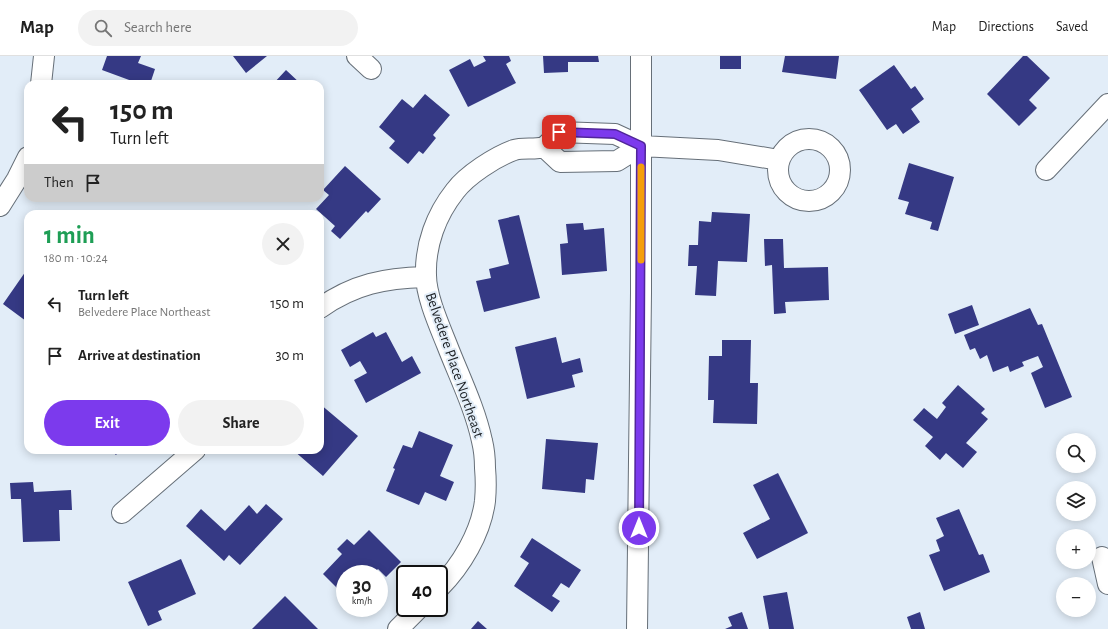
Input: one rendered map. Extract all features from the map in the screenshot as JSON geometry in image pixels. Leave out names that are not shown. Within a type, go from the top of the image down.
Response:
[{"type":"street","points":[[41,80],[44,56]]},
{"type":"street","points":[[638,629],[640,500],[641,56]]},
{"type":"street","points":[[1046,170],[1108,104]]},
{"type":"street","points":[[641,146],[617,161],[560,162],[544,147],[559,132],[615,134],[641,146],[718,150],[780,160]]},
{"type":"street","name":"Belvedere Place Northeast","points":[[448,577],[460,563],[474,537],[481,519],[485,501],[486,474],[483,442],[430,299],[425,276],[428,251],[442,210],[456,190],[490,162],[515,150],[544,147]]},
{"type":"street","points":[[0,206],[18,179],[24,166]]},
{"type":"street","points":[[324,305],[334,298],[372,282],[392,278],[425,276]]},
{"type":"street","points":[[122,513],[190,454]]},
{"type":"street","points":[[1102,557],[1108,584]]},
{"type":"street","points":[[398,629],[410,617]]},
{"type":"building","points":[[107,56],[141,56],[138,63],[155,69],[151,80],[129,80],[102,70]]},
{"type":"building","points":[[233,56],[267,56],[246,73]]},
{"type":"building","points":[[483,56],[509,56],[511,61],[506,64],[516,83],[468,107],[449,70],[470,59],[474,67],[486,61]]},
{"type":"building","points":[[543,56],[598,56],[599,62],[568,62],[568,72],[544,73]]},
{"type":"building","points":[[720,56],[741,56],[741,69],[720,69]]},
{"type":"building","points":[[785,56],[839,56],[836,79],[782,72]]},
{"type":"building","points":[[1023,56],[1027,56],[1050,78],[1029,100],[1037,108],[1019,126],[987,94]]},
{"type":"building","points":[[894,65],[911,89],[915,86],[924,99],[911,109],[920,122],[903,134],[896,124],[887,130],[859,90]]},
{"type":"building","points":[[286,70],[297,80],[277,80]]},
{"type":"building","points":[[425,94],[450,115],[433,135],[436,138],[423,154],[419,151],[408,164],[389,148],[395,141],[379,127],[402,99],[413,108]]},
{"type":"building","points":[[909,163],[954,177],[938,231],[930,229],[932,222],[905,214],[909,202],[898,199]]},
{"type":"building","points":[[345,166],[381,199],[368,213],[366,211],[340,239],[331,231],[335,226],[324,216],[324,210],[316,209],[329,195],[324,191],[324,189]]},
{"type":"building","points":[[712,212],[750,214],[747,262],[718,261],[716,296],[695,295],[697,266],[688,266],[689,245],[698,245],[699,221],[711,222]]},
{"type":"building","points":[[519,215],[540,298],[484,312],[476,281],[491,278],[489,269],[509,264],[498,220]]},
{"type":"building","points":[[583,223],[584,230],[604,228],[607,271],[562,275],[560,244],[568,243],[566,224]]},
{"type":"building","points":[[764,239],[783,239],[784,268],[828,267],[829,300],[785,302],[786,313],[774,314],[772,265],[765,266]]},
{"type":"building","points":[[24,274],[24,320],[3,304]]},
{"type":"building","points":[[972,305],[979,325],[955,334],[948,314]]},
{"type":"building","points":[[1030,308],[1038,325],[1042,324],[1072,397],[1045,408],[1031,373],[1043,367],[1038,356],[1022,362],[1024,366],[1010,372],[1008,366],[993,372],[987,355],[980,359],[975,348],[970,350],[964,335]]},
{"type":"building","points":[[373,332],[376,337],[386,332],[402,362],[412,356],[421,373],[366,403],[354,380],[367,373],[360,361],[350,367],[341,350]]},
{"type":"building","points":[[556,337],[562,363],[580,358],[583,372],[572,375],[575,387],[527,399],[515,347]]},
{"type":"building","points":[[722,340],[751,340],[750,383],[758,383],[757,424],[713,423],[714,400],[708,400],[709,356],[722,356]]},
{"type":"building","points":[[958,385],[985,409],[981,413],[988,419],[966,443],[977,452],[963,468],[946,453],[940,460],[925,446],[933,437],[913,420],[924,408],[937,419],[946,407],[942,403]]},
{"type":"building","points":[[324,407],[358,436],[323,476],[298,454],[324,454]]},
{"type":"building","points":[[419,431],[453,445],[440,476],[454,482],[446,501],[425,492],[419,505],[386,491],[395,469],[393,468],[403,445],[412,448]]},
{"type":"building","points":[[546,439],[598,443],[594,480],[586,479],[585,493],[542,489]]},
{"type":"building","points":[[778,473],[808,533],[757,559],[743,533],[770,519],[753,485]]},
{"type":"building","points":[[33,482],[34,492],[71,490],[72,510],[59,510],[60,541],[23,542],[21,499],[11,499],[10,483]]},
{"type":"building","points":[[266,504],[283,519],[240,565],[229,555],[224,561],[186,526],[201,509],[225,531],[249,505],[257,514]]},
{"type":"building","points":[[959,509],[979,555],[983,554],[990,572],[944,591],[929,555],[940,551],[936,540],[944,536],[936,518]]},
{"type":"building","points":[[369,530],[401,562],[396,565],[396,567],[388,575],[388,565],[336,565],[336,587],[323,574],[342,554],[337,549],[347,539],[354,545]]},
{"type":"building","points":[[532,538],[581,570],[569,588],[561,583],[552,596],[560,601],[552,612],[514,586],[529,563],[520,557]]},
{"type":"building","points":[[181,559],[196,594],[158,611],[162,620],[148,626],[128,582]]},
{"type":"building","points":[[787,592],[794,629],[769,629],[763,596]]},
{"type":"building","points":[[285,596],[318,629],[252,629]]},
{"type":"building","points":[[742,612],[748,629],[725,629],[732,626],[728,617]]},
{"type":"building","points":[[920,612],[925,629],[911,629],[907,617]]},
{"type":"building","points":[[478,621],[487,629],[471,629]]},
{"type":"slow traffic","points":[[641,167],[641,260]]},
{"type":"route","points":[[559,132],[615,134],[641,146],[639,528]]}]
